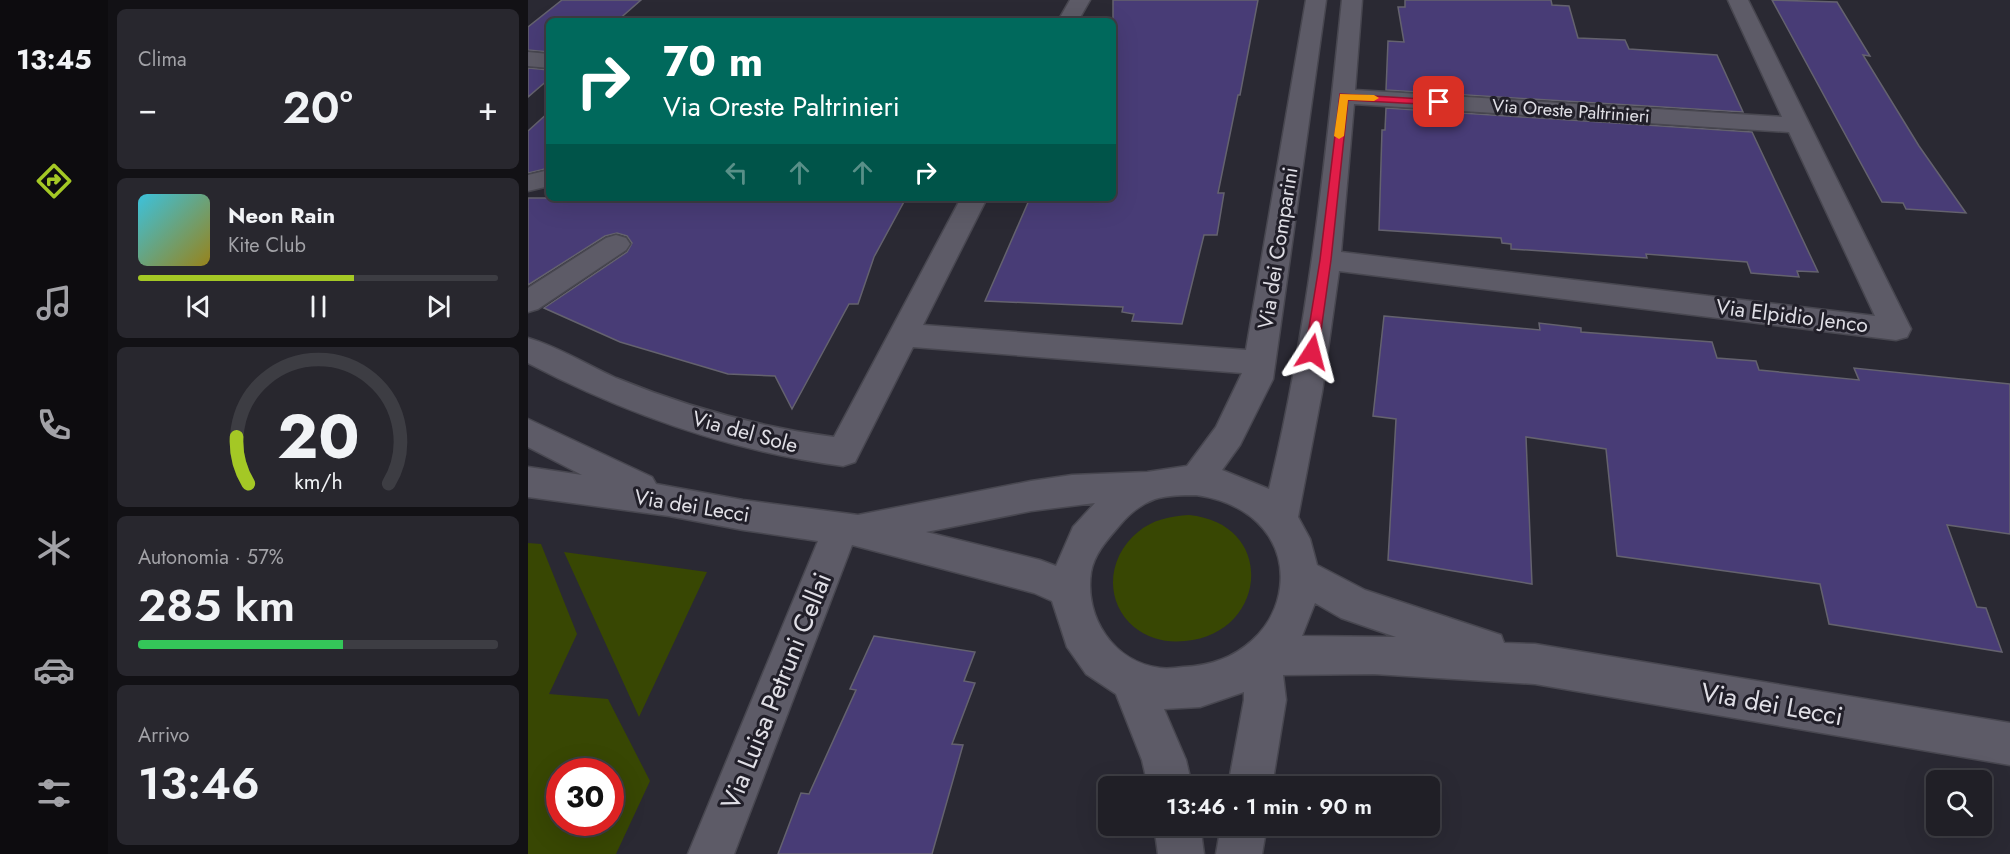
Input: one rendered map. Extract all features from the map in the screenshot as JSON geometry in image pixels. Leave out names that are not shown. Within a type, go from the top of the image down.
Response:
[{"type":"street","points":[[1070,18],[1080,0]]},
{"type":"street","name":"Via dei Comparini","points":[[1196,480],[1215,458],[1239,417],[1257,379],[1316,0]]},
{"type":"street","points":[[1279,520],[1298,444],[1326,260],[1352,0]]},
{"type":"street","name":"Via Elpidio Jenco","points":[[1326,260],[1896,329],[1738,0]]},
{"type":"street","points":[[528,59],[546,60]]},
{"type":"street","name":"Via Oreste Paltrinieri","points":[[1344,96],[1798,125]]},
{"type":"street","points":[[528,183],[546,179]]},
{"type":"street","points":[[972,201],[905,335],[1260,363]]},
{"type":"street","points":[[528,302],[616,244]]},
{"type":"street","name":"Via del Sole","points":[[528,349],[575,374],[651,406],[752,438],[803,448],[843,452],[905,335]]},
{"type":"street","points":[[528,432],[669,501]]},
{"type":"street","points":[[1196,480],[1212,481],[1243,491],[1268,508],[1279,520],[1292,542],[1300,575],[1293,613],[1282,636],[1263,657],[1230,678],[1190,689],[1149,687],[1131,681],[1105,665],[1085,643],[1070,609],[1069,590],[1078,550],[1101,517],[1131,494],[1150,486],[1196,480]]},
{"type":"street","name":"Via dei Lecci","points":[[528,482],[849,529],[1040,577],[1069,590]]},
{"type":"street","name":"Via dei Lecci","points":[[849,529],[1072,490],[1150,486]]},
{"type":"street","name":"Via Luisa Petruni Cellai","points":[[711,854],[849,529]]},
{"type":"street","name":"Via dei Lecci","points":[[1300,575],[1355,605],[1383,616],[1535,664]]},
{"type":"street","name":"Via dei Lecci","points":[[1263,657],[1374,655],[1535,664],[2010,744]]},
{"type":"street","points":[[1252,776],[1265,700],[1263,657]]},
{"type":"street","points":[[1131,681],[1164,760],[1168,776]]},
{"type":"street","points":[[1179,836],[1181,854]]},
{"type":"street","points":[[1239,854],[1242,836]]},
{"type":"green space","points":[[1189,515],[1218,523],[1237,538],[1248,557],[1251,579],[1246,600],[1233,620],[1212,634],[1185,641],[1158,639],[1134,627],[1117,605],[1113,579],[1115,566],[1128,542],[1143,528],[1162,519]]},
{"type":"green space","points":[[528,543],[541,544],[577,634],[549,694],[608,699],[650,781],[616,854],[528,854]]},
{"type":"green space","points":[[564,552],[707,572],[639,717]]},
{"type":"building","points":[[562,0],[641,0],[620,18],[546,18],[546,52],[528,50],[528,27]]},
{"type":"building","points":[[1113,0],[1258,0],[1218,193],[1224,193],[1217,235],[1204,235],[1182,324],[1132,321],[1134,314],[1122,312],[1123,307],[985,301],[1029,201],[1116,201],[1116,18],[1113,18]]},
{"type":"building","points":[[1405,0],[1551,0],[1552,5],[1569,6],[1578,38],[1625,40],[1629,49],[1717,55],[1743,112],[1386,90],[1388,41],[1404,42],[1398,7],[1405,7]]},
{"type":"building","points":[[1772,0],[1837,2],[1870,56],[1863,55],[1919,146],[1966,213],[1906,209],[1903,203],[1882,202]]},
{"type":"building","points":[[528,68],[546,70],[546,82],[528,97]]},
{"type":"building","points":[[1386,108],[1752,132],[1818,272],[1797,271],[1799,277],[1751,273],[1747,262],[1646,254],[1647,258],[1511,249],[1511,244],[1502,243],[1501,238],[1379,230],[1382,130],[1385,130]]},
{"type":"building","points":[[546,115],[546,169],[528,173],[528,131]]},
{"type":"building","points":[[528,198],[546,198],[546,201],[904,201],[874,257],[858,304],[849,304],[792,409],[775,376],[728,374],[620,342],[544,308],[627,252],[632,243],[627,236],[617,233],[605,236],[528,285]]},
{"type":"building","points":[[1384,316],[1540,330],[1539,323],[1581,328],[1581,332],[1712,342],[1717,358],[1756,361],[1759,370],[1859,380],[1854,368],[2010,384],[2010,534],[1947,525],[1977,607],[1986,608],[2002,652],[1829,624],[1820,584],[1617,556],[1606,449],[1526,437],[1532,584],[1388,560],[1396,419],[1373,416]]},
{"type":"building","points":[[874,636],[975,652],[964,681],[975,683],[952,744],[963,745],[932,854],[778,854],[801,793],[809,794],[856,690],[850,689]]},
{"type":"slow traffic","points":[[1339,136],[1344,96],[1374,98]]},
{"type":"route","points":[[1312,352],[1326,260],[1344,96],[1439,102]]}]
